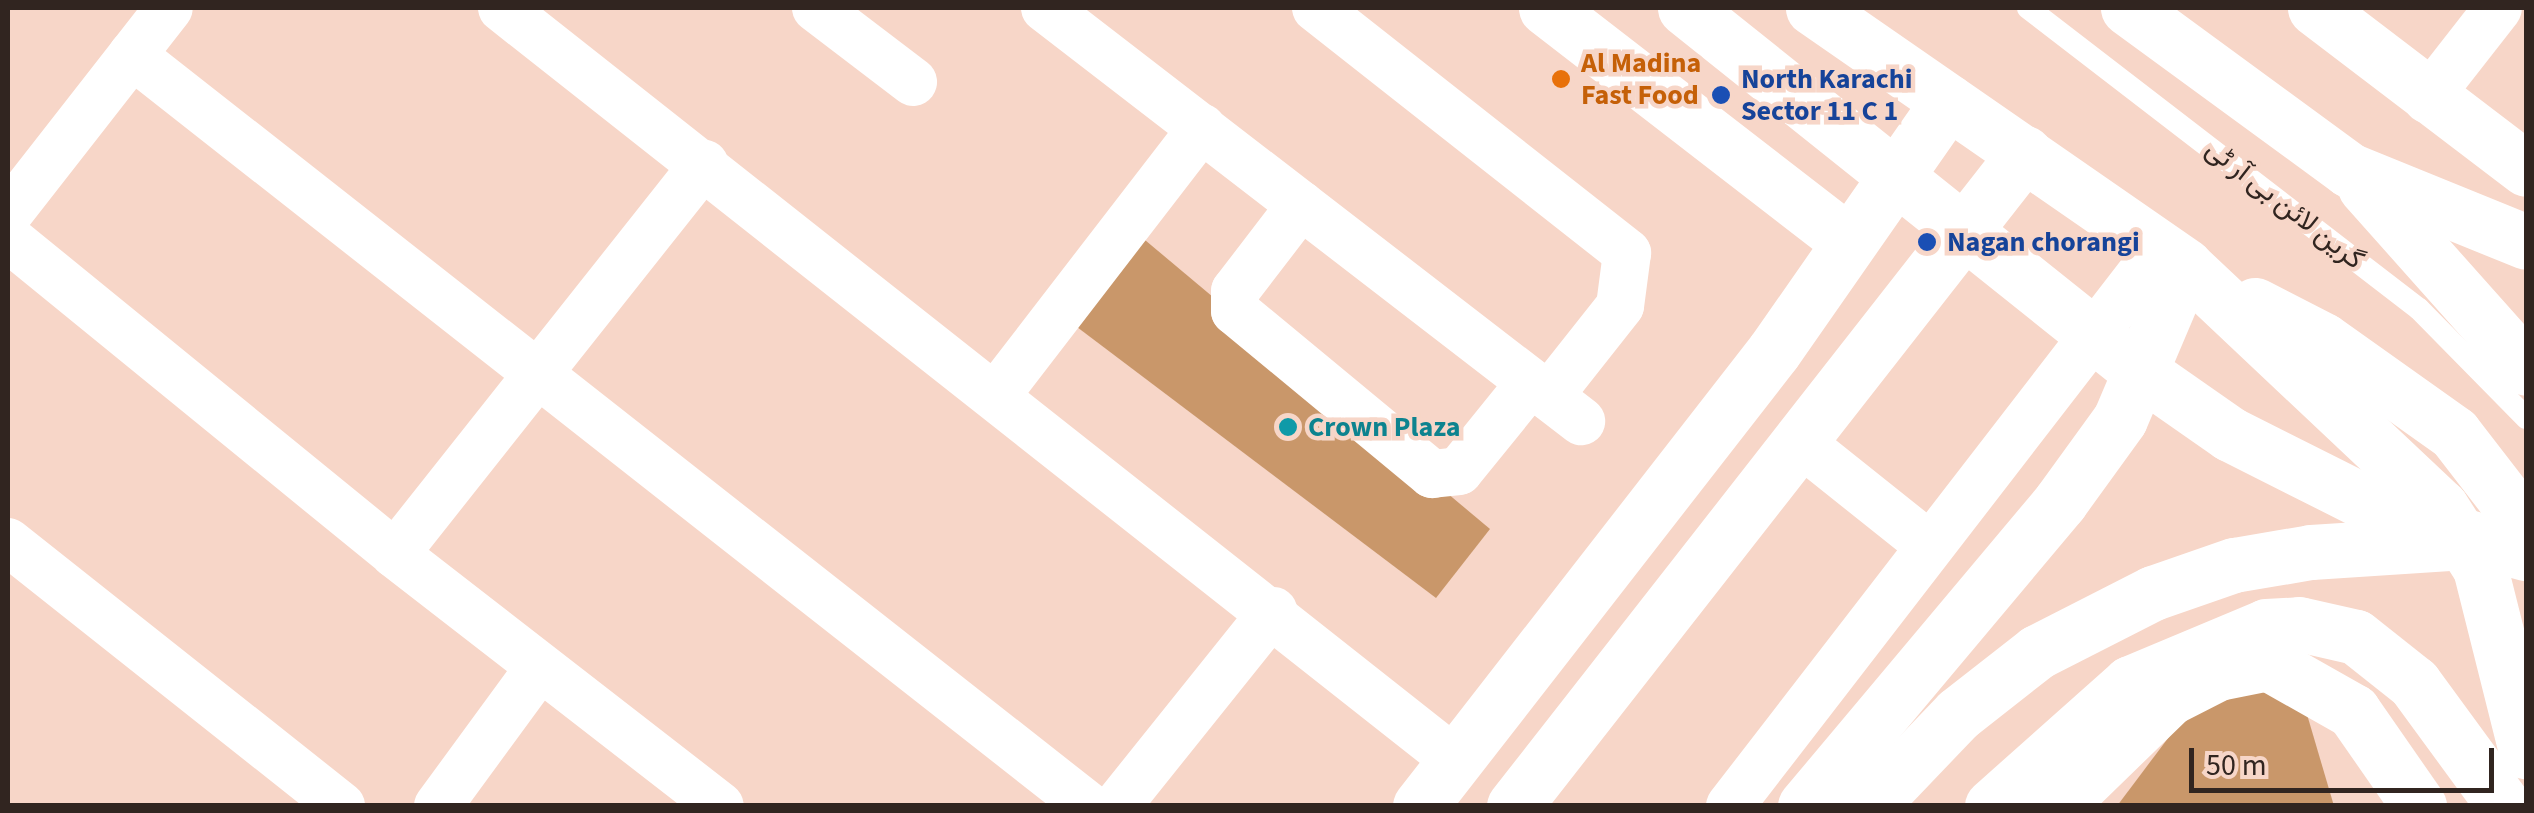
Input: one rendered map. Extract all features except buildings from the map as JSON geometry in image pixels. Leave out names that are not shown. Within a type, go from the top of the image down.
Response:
[{"type":"main road","points":[[1546,8],[1848,241]]},
{"type":"main road","points":[[1685,8],[2134,367],[2230,434],[2395,517],[2526,553]]},
{"type":"main road","points":[[1812,8],[2178,264],[2441,507],[2480,568],[2526,751]]},
{"type":"main road","points":[[2128,8],[2350,170],[2526,368]]},
{"type":"main road","points":[[2315,8],[2428,99],[2526,168]]},
{"type":"main road","points":[[1420,806],[1774,351],[1948,102]]},
{"type":"main road","points":[[1514,806],[2024,153]]},
{"type":"main road","points":[[2350,170],[2526,242]]},
{"type":"main road","points":[[2178,264],[2322,340],[2454,433],[2526,526]]},
{"type":"main road","points":[[1806,806],[1874,718],[2049,516],[2120,419],[2178,264]]},
{"type":"main road","points":[[1870,806],[1958,714],[2037,652],[2154,593],[2234,565],[2311,552],[2472,541]]},
{"type":"main road","points":[[1992,806],[2130,683],[2266,626],[2299,624],[2356,637],[2414,682],[2504,806]]},
{"type":"main road","points":[[2058,806],[2169,698],[2218,672],[2268,663],[2353,711],[2419,806]]},
{"type":"street","points":[[8,214],[168,8]]},
{"type":"street","points":[[502,8],[1273,612],[1454,760]]},
{"type":"street","points":[[816,8],[913,82]]},
{"type":"street","points":[[1045,8],[1554,400]]},
{"type":"street","points":[[1301,205],[1236,291],[1236,312],[1432,474],[1459,471],[1554,400],[1620,306],[1627,253],[1316,8]]},
{"type":"street","points":[[2428,99],[2506,15]]},
{"type":"street","points":[[132,55],[543,374],[1088,806]]},
{"type":"street","points":[[997,394],[1202,128]]},
{"type":"street","points":[[394,554],[543,374],[704,164]]},
{"type":"street","points":[[8,238],[394,554],[720,806]]},
{"type":"street","points":[[1730,806],[1929,545],[2178,264]]},
{"type":"street","points":[[1801,443],[1929,545]]},
{"type":"street","points":[[8,542],[341,806]]},
{"type":"street","points":[[1117,806],[1273,612]]},
{"type":"street","points":[[438,806],[539,668]]},
{"type":"lane","name":"گرین لائن بی آر ٹی","points":[[2028,8],[2419,310],[2526,418]]},
{"type":"place","name":"Al Madina Fast Food","points":[[1561,79]]},
{"type":"place","name":"North Karachi Sector 11 C 1","points":[[1721,95]]},
{"type":"place","name":"Nagan chorangi","points":[[1927,242]]},
{"type":"place","name":"Crown Plaza","points":[[1288,427]]}]
